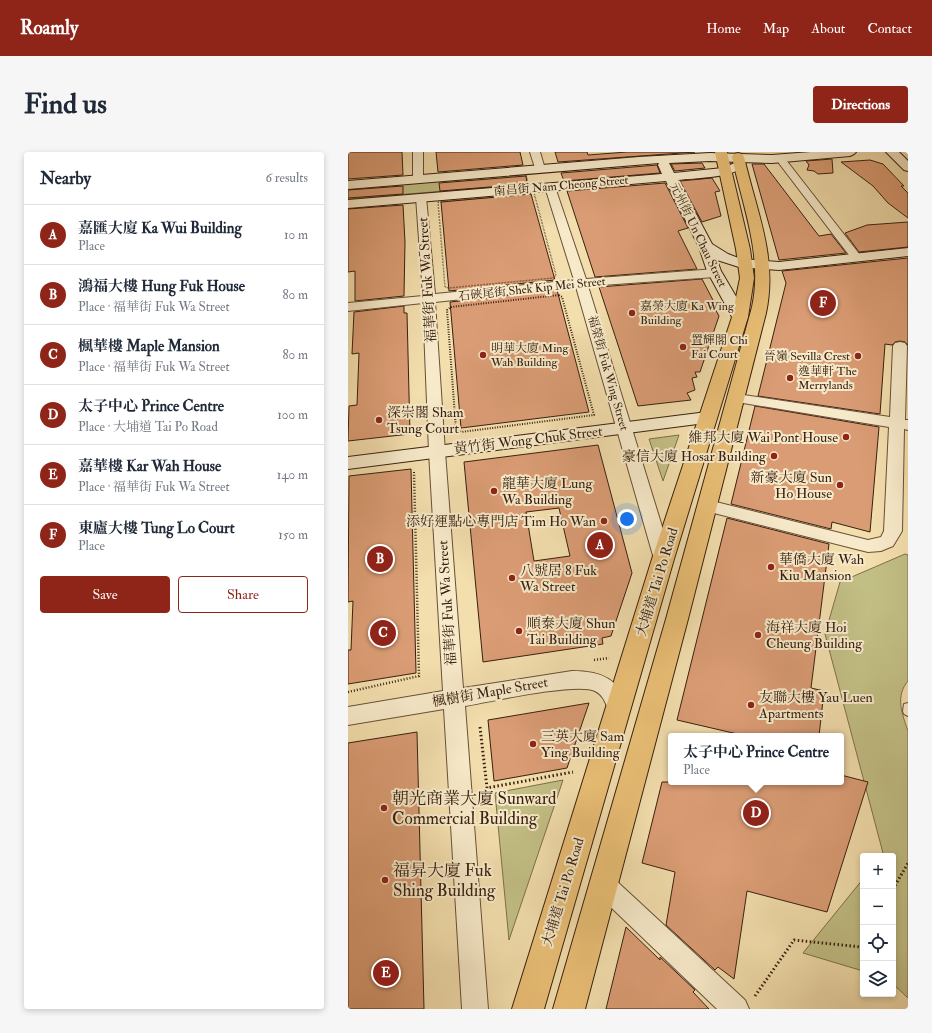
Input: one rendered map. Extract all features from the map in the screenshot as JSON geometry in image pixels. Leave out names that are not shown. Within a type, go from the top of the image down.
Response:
[{"type":"main road","name":"南昌街 Nam Cheong Street","points":[[348,185],[540,169],[659,156],[722,155],[763,162],[776,159],[850,152]]},
{"type":"main road","points":[[892,152],[908,167]]},
{"type":"main road","name":"大埔道 Tai Po Road","points":[[569,1009],[708,506],[759,307],[763,286],[754,264],[743,249],[722,155]]},
{"type":"main road","name":"元州街 Un Chau Street","points":[[659,156],[706,247],[715,273],[740,318]]},
{"type":"main road","name":"南昌街 Nam Cheong Street","points":[[348,204],[725,171],[738,158]]},
{"type":"main road","name":"大埔道 Tai Po Road","points":[[528,1009],[663,559],[740,318],[747,283],[760,249],[738,158]]},
{"type":"main road","points":[[706,247],[729,260],[779,266],[908,252]]},
{"type":"main road","name":"黃竹街 Wong Chuk Street","points":[[348,463],[707,418]]},
{"type":"street","points":[[418,152],[418,179]]},
{"type":"street","points":[[536,152],[540,169]]},
{"type":"street","points":[[776,159],[856,257]]},
{"type":"street","name":"福榮街 Fuk Wing Street","points":[[550,187],[581,283],[663,559]]},
{"type":"street","name":"福華街 Fuk Wa Street","points":[[421,197],[429,299],[436,452],[475,1009]]},
{"type":"street","name":"石硤尾街 Shek Kip Mei Street","points":[[348,307],[581,283],[715,273]]},
{"type":"street","points":[[708,506],[868,546],[882,546],[887,543],[892,536],[893,531],[903,425],[900,346]]},
{"type":"street","points":[[736,398],[903,425]]},
{"type":"street","name":"楓樹街 Maple Street","points":[[348,716],[560,680],[584,679],[595,681],[604,686],[616,700],[618,709]]},
{"type":"street","points":[[604,884],[743,1006]]},
{"type":"path","points":[[534,193],[556,275],[546,278],[449,288],[445,287],[438,202],[534,193]]},
{"type":"path","points":[[558,295],[562,297],[594,416],[461,432],[456,429],[447,310],[450,307],[558,295]]},
{"type":"path","points":[[348,692],[419,676],[414,466]]},
{"type":"path","points":[[590,661],[614,658]]},
{"type":"path","points":[[480,725],[487,788],[574,772]]},
{"type":"path","points":[[894,889],[908,863]]},
{"type":"path","points":[[743,1006],[794,940],[860,947]]},
{"type":"shaded area","points":[[526,174],[528,184],[348,199],[348,189]]},
{"type":"shaded area","points":[[679,435],[663,481],[649,439]]},
{"type":"shaded area","points":[[905,554],[908,555],[908,681],[902,693],[901,705],[908,731],[908,998],[896,987],[896,853],[883,853],[825,634],[840,582]]},
{"type":"shaded area","points":[[563,780],[509,940],[495,793]]},
{"type":"shaded area","points":[[860,883],[860,970],[803,953]]},
{"type":"building","points":[[348,152],[402,152],[403,175],[348,179]]},
{"type":"building","points":[[436,152],[520,152],[523,165],[438,172]]},
{"type":"building","points":[[555,152],[587,152],[588,155],[627,152],[695,152],[558,162]]},
{"type":"building","points":[[832,159],[833,173],[818,174],[814,171],[807,170],[809,165],[806,161]]},
{"type":"building","points":[[870,160],[883,164],[904,186],[901,186],[908,193],[908,218],[888,203],[873,186],[841,162]]},
{"type":"building","points":[[702,163],[705,168],[675,171],[671,164]]},
{"type":"building","points":[[752,164],[764,164],[819,236],[831,234],[846,253],[779,260]]},
{"type":"building","points":[[657,165],[660,173],[564,181],[561,173]]},
{"type":"building","points":[[526,176],[527,184],[440,191],[439,183]]},
{"type":"building","points":[[712,178],[720,191],[715,192],[721,216],[702,222],[680,181]]},
{"type":"building","points":[[665,183],[688,228],[678,231],[697,269],[595,277],[567,191]]},
{"type":"building","points":[[403,186],[403,194],[348,198],[348,190]]},
{"type":"building","points":[[531,194],[555,280],[449,291],[441,202]]},
{"type":"building","points":[[403,205],[405,242],[404,296],[355,301],[355,271],[348,272],[348,209]]},
{"type":"building","points":[[908,222],[908,247],[859,252],[845,233],[867,225]]},
{"type":"building","points":[[908,258],[908,345],[905,342],[900,341],[895,342],[892,345],[885,344],[880,414],[758,396],[786,283],[782,271]]},
{"type":"building","points":[[702,279],[714,302],[712,303],[719,316],[700,372],[695,372],[697,377],[692,378],[695,390],[687,393],[691,400],[638,406],[599,287]]},
{"type":"building","points":[[557,290],[589,412],[461,428],[450,302]]},
{"type":"building","points":[[404,306],[404,313],[407,313],[410,434],[348,441],[349,406],[357,405],[359,353],[352,354],[354,312]]},
{"type":"building","points":[[755,406],[879,427],[870,532],[832,522],[831,529],[731,504]]},
{"type":"building","points":[[598,445],[632,573],[611,636],[602,638],[603,644],[483,662],[464,462]],"holes":[[[559,508],[570,556],[534,561],[526,512]]]},
{"type":"building","points":[[411,469],[416,673],[348,684],[348,650],[351,650],[353,601],[348,602],[349,476]]},
{"type":"building","points":[[727,518],[829,544],[811,688],[824,691],[819,733],[733,733],[677,720]]},
{"type":"building","name":"三英大廈 Sam Ying Building","points":[[589,703],[567,768],[494,781],[488,720]]},
{"type":"building","points":[[417,732],[424,1009],[348,1009],[348,743]]},
{"type":"building","points":[[844,776],[868,782],[827,912],[747,891],[734,979],[718,967],[715,970],[666,925],[675,872],[642,863],[662,782],[668,782],[668,785],[844,785]]},
{"type":"building","points":[[626,927],[660,960],[660,957],[695,990],[693,992],[709,1009],[606,1009]]},
{"type":"place","name":"東廬大樓 Tung Lo Court","points":[[823,303]]},
{"type":"place","name":"嘉榮大廈 Ka Wing Building","points":[[632,313]]},
{"type":"place","name":"置輝閣 Chi Fai Court","points":[[683,347]]},
{"type":"place","name":"明華大廈 Ming Wah Building","points":[[483,355]]},
{"type":"place","name":"晉嶺 Sevilla Crest","points":[[858,356]]},
{"type":"place","name":"逸華軒 The Merrylands","points":[[790,378]]},
{"type":"place","name":"深崇閣 Sham Tsung Court","points":[[379,420]]},
{"type":"place","name":"維邦大廈 Wai Pont House","points":[[846,437]]},
{"type":"place","name":"豪信大廈 Hosar Building","points":[[774,456]]},
{"type":"place","name":"新豪大廈 Sun Ho House","points":[[840,485]]},
{"type":"place","name":"龍華大廈 Lung Wa Building","points":[[494,491]]},
{"type":"place","name":"添好運點心專門店 Tim Ho Wan","points":[[604,521]]},
{"type":"place","name":"嘉匯大廈 Ka Wui Building","points":[[600,545]]},
{"type":"place","name":"鴻福大樓 Hung Fuk House","points":[[380,559]]},
{"type":"place","name":"華僑大廈 Wah Kiu Mansion","points":[[771,567]]},
{"type":"place","name":"八號居 8 Fuk Wa Street","points":[[512,578]]},
{"type":"place","name":"順泰大廈 Shun Tai Building","points":[[519,631]]},
{"type":"place","name":"楓華樓 Maple Mansion","points":[[383,633]]},
{"type":"place","name":"海祥大廈 Hoi Cheung Building","points":[[758,635]]},
{"type":"place","name":"友聯大樓 Yau Luen Apartments","points":[[751,705]]},
{"type":"place","name":"三英大廈 Sam Ying Building","points":[[533,744]]},
{"type":"place","name":"朝光商業大廈 Sunward Commercial Building","points":[[384,808]]},
{"type":"place","name":"太子中心 Prince Centre","points":[[756,813]]},
{"type":"place","name":"福昇大廈 Fuk Shing Building","points":[[385,880]]},
{"type":"place","name":"嘉華樓 Kar Wah House","points":[[386,973]]}]
